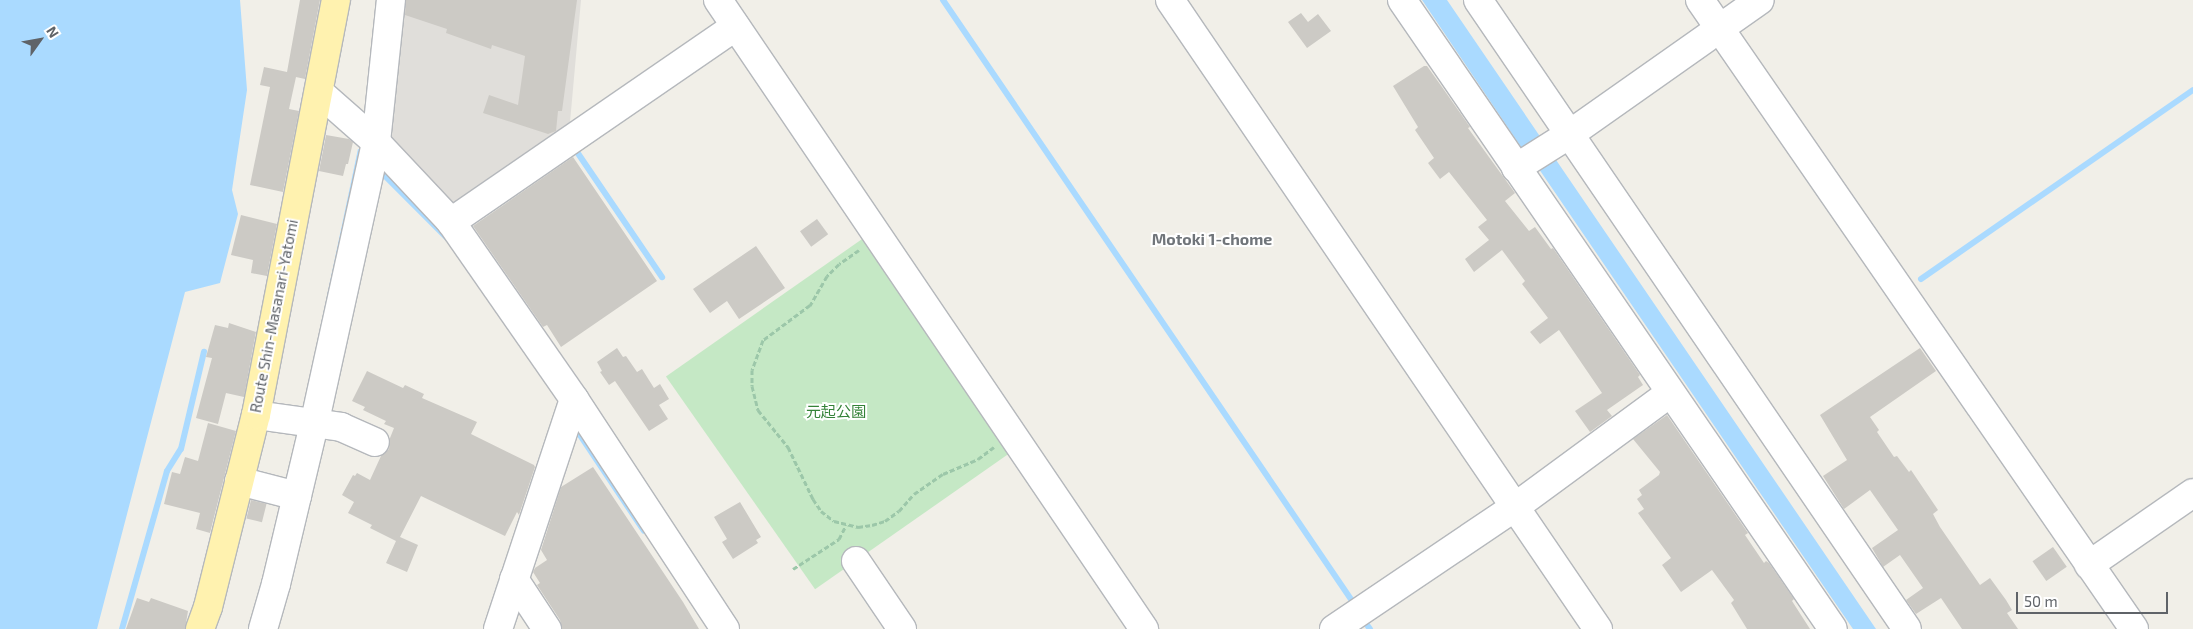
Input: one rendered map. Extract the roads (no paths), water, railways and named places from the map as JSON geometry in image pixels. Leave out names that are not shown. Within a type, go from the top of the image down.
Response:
[{"type":"main road","name":"Route Shin-Masanari-Yatomi","points":[[200,629],[208,607],[256,415],[336,0]]},
{"type":"street","points":[[263,629],[314,425],[376,142],[391,0]]},
{"type":"street","points":[[718,0],[1144,629]]},
{"type":"street","points":[[1170,0],[1598,629]]},
{"type":"street","points":[[1402,0],[1520,165],[1670,393],[1833,629]]},
{"type":"street","points":[[1478,0],[1564,138],[1907,629]]},
{"type":"street","points":[[1700,0],[2134,629]]},
{"type":"street","points":[[1520,165],[1564,138],[1760,0]]},
{"type":"street","points":[[451,222],[735,27]]},
{"type":"street","points":[[318,92],[376,142],[451,222],[574,399],[725,629]]},
{"type":"street","points":[[1334,629],[1515,507],[1670,393]]},
{"type":"street","points":[[498,629],[574,399]]},
{"type":"street","points":[[256,415],[314,425],[341,427],[376,442]]},
{"type":"street","points":[[239,481],[297,496]]},
{"type":"street","points":[[2089,564],[2193,493]]},
{"type":"street","points":[[856,561],[902,629]]},
{"type":"street","points":[[514,579],[547,629]]},
{"type":"water","points":[[0,0],[240,0],[247,90],[232,190],[238,214],[220,283],[185,292],[97,629],[0,629]]},
{"type":"water","points":[[1422,0],[1447,0],[1876,629],[1853,629]]},
{"type":"water","points":[[358,149],[363,150],[308,415],[302,414]]},
{"type":"waterway","points":[[943,0],[1355,605]]},
{"type":"waterway","points":[[1921,279],[2193,90]]},
{"type":"waterway","points":[[572,151],[575,149],[662,277]]},
{"type":"waterway","points":[[380,171],[447,238]]},
{"type":"waterway","points":[[122,629],[167,471],[181,449],[204,352]]},
{"type":"waterway","points":[[580,435],[644,531]]},
{"type":"waterway","points":[[1370,619],[1365,622],[1370,629]]},
{"type":"district","name":"Motoki 1-chome","points":[[1212,239]]},
{"type":"park label","name":"元起公園","points":[[836,412]]}]
